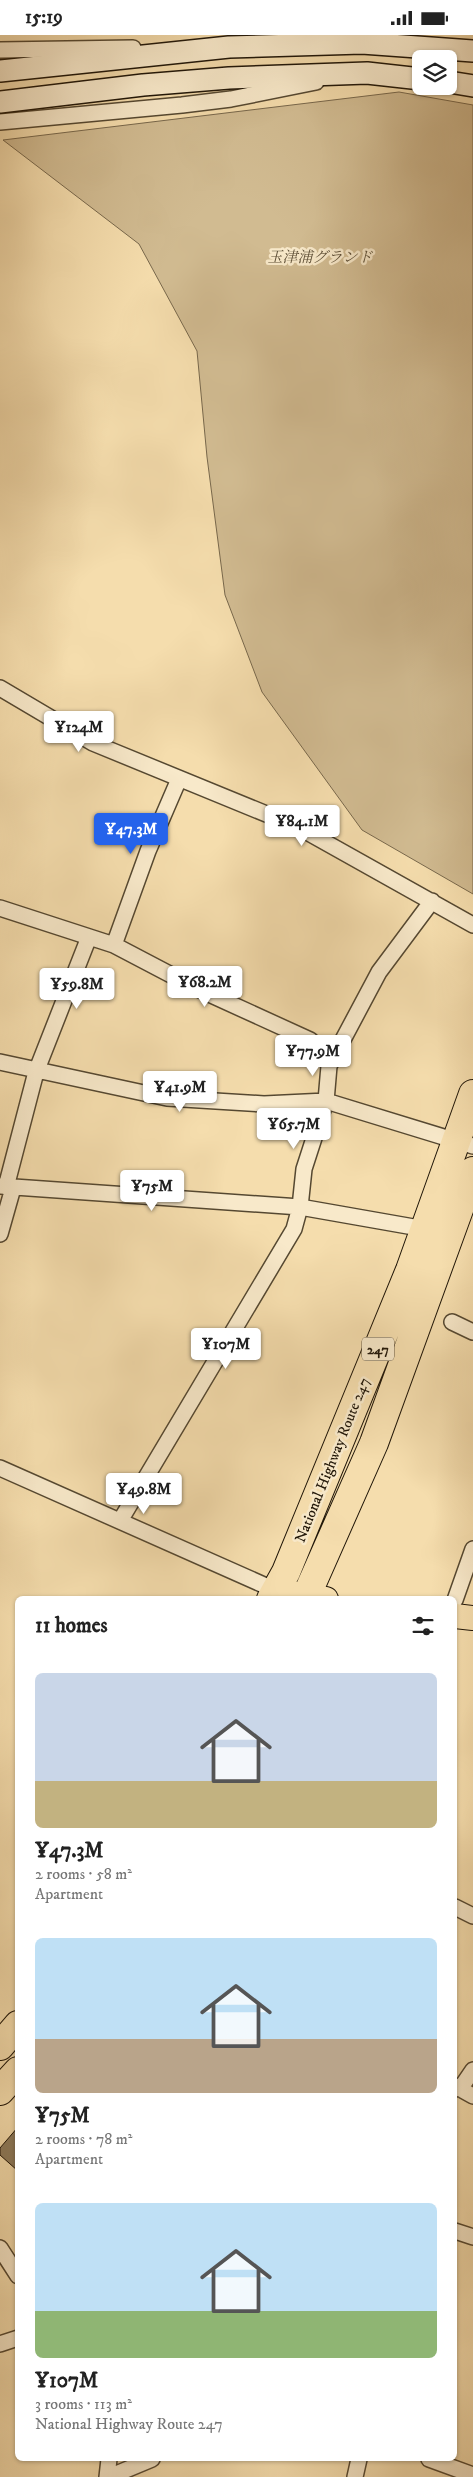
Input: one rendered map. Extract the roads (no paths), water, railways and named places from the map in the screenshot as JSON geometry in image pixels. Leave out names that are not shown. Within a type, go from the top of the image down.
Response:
[{"type":"highway","name":"National Highway Route 247","points":[[273,1594],[286,1572],[425,1229],[465,1143],[473,1094]]},
{"type":"highway","name":"National Highway Route 247","points":[[314,1596],[374,1443],[473,1171]]},
{"type":"highway","points":[[0,2046],[15,2028]]},
{"type":"highway","points":[[0,2091],[15,2074]]},
{"type":"main road","points":[[273,1594],[293,1596]]},
{"type":"main road","points":[[457,1616],[473,1618]]},
{"type":"street","points":[[0,50],[362,43],[473,51]]},
{"type":"street","points":[[0,71],[229,47]]},
{"type":"street","points":[[0,102],[210,79],[367,73],[412,78]]},
{"type":"street","points":[[0,121],[231,99],[367,73]]},
{"type":"street","points":[[457,83],[473,86]]},
{"type":"street","points":[[0,688],[93,743],[298,827],[473,925]]},
{"type":"street","points":[[114,945],[148,851],[179,779]]},
{"type":"street","points":[[120,1521],[294,1229],[300,1207],[304,1169],[326,1101],[332,1060],[379,972],[432,901]]},
{"type":"street","points":[[0,908],[114,945],[196,988],[310,1040],[332,1060]]},
{"type":"street","points":[[0,1234],[6,1187],[36,1071],[89,937]]},
{"type":"street","points":[[0,1062],[167,1098],[264,1104],[326,1101],[465,1143]]},
{"type":"street","points":[[6,1187],[300,1207],[425,1229]]},
{"type":"street","points":[[452,1322],[473,1332]]},
{"type":"street","points":[[0,1468],[120,1521],[273,1594]]},
{"type":"street","points":[[456,1596],[473,1549]]},
{"type":"street","points":[[457,1908],[473,1916]]},
{"type":"street","points":[[463,2090],[473,2070]]},
{"type":"street","points":[[457,2232],[473,2237]]},
{"type":"street","points":[[0,2248],[15,2271]]},
{"type":"street","points":[[0,2344],[15,2339]]},
{"type":"street","points":[[109,2461],[108,2477],[147,2461]]},
{"type":"street","points":[[355,2477],[358,2461]]},
{"type":"street","points":[[434,2461],[473,2475]]},
{"type":"park label","name":"玉津浦グランド","points":[[320,257]]}]
